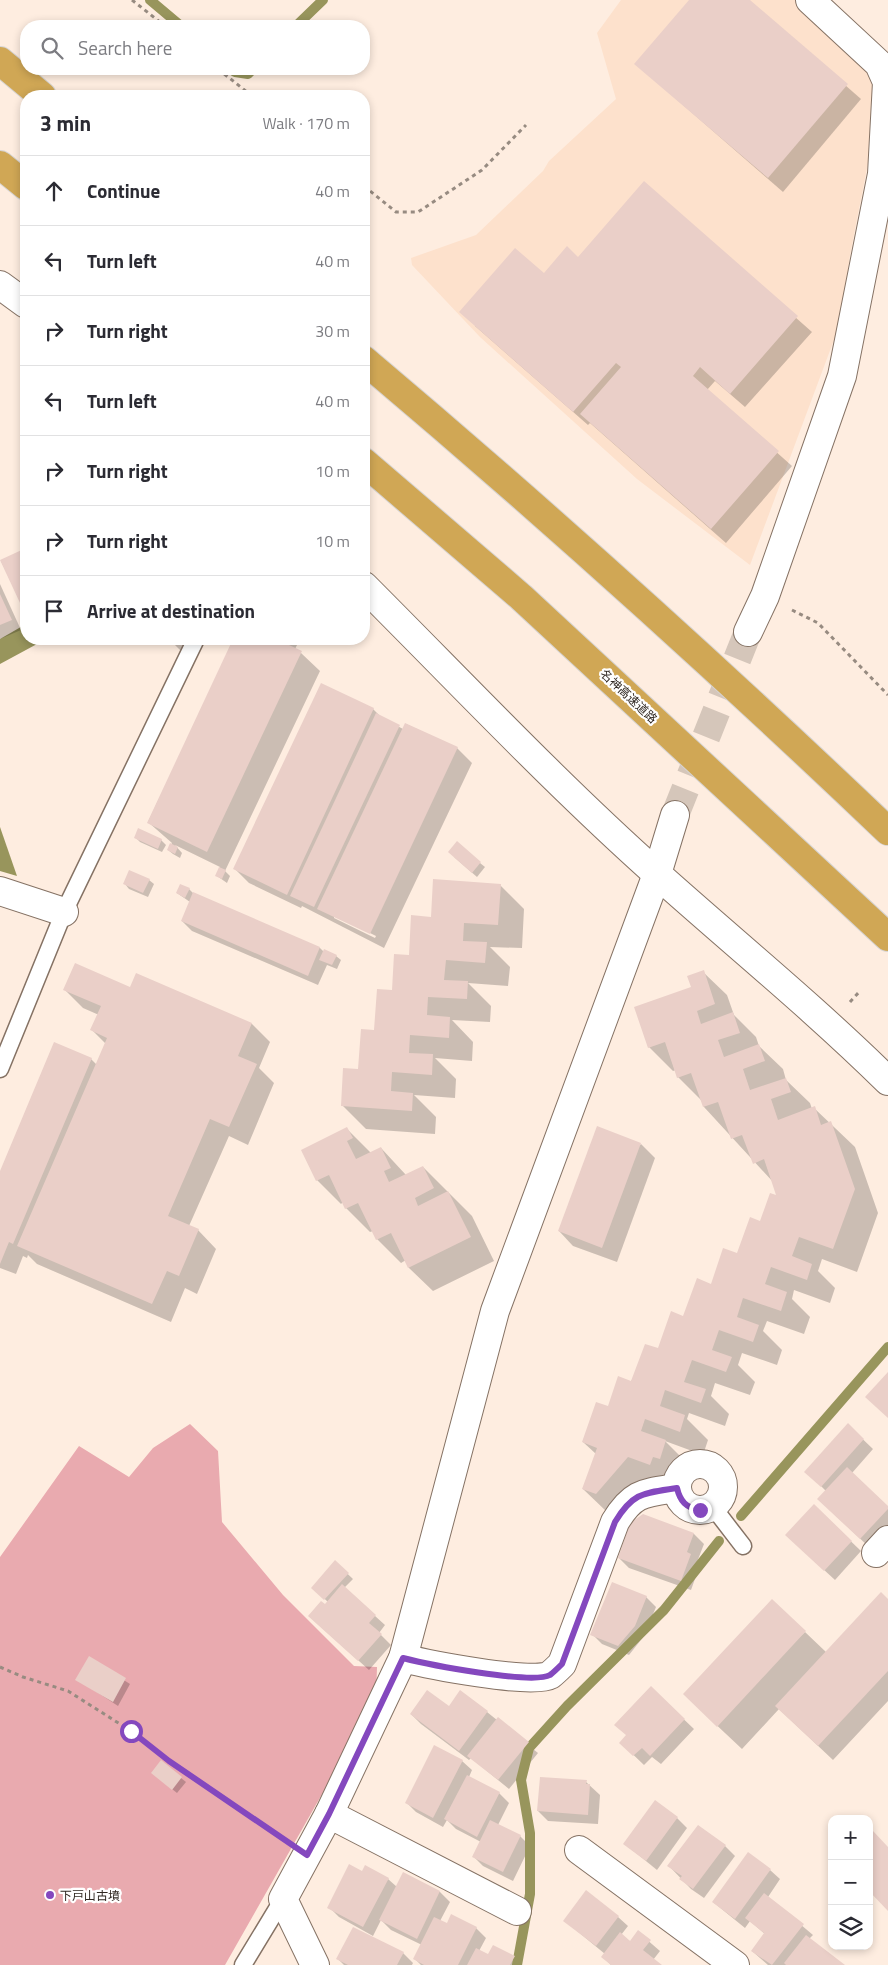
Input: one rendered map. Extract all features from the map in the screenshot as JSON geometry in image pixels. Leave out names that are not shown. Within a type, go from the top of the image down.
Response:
[{"type":"highway","points":[[0,62],[35,90]]},
{"type":"highway","points":[[0,165],[20,181]]},
{"type":"highway","points":[[370,365],[566,534],[806,753],[888,832]]},
{"type":"highway","name":"名神高速道路","points":[[370,467],[521,597],[888,937]]},
{"type":"street","points":[[748,632],[765,596],[842,376],[882,174],[887,82],[879,64],[810,0]]},
{"type":"street","points":[[0,285],[20,300]]},
{"type":"street","points":[[370,592],[582,805],[657,874],[838,1032],[888,1081]]},
{"type":"street","points":[[315,1965],[283,1899],[329,1814],[403,1658],[496,1311],[657,874],[675,815]]},
{"type":"street","points":[[0,891],[64,912]]},
{"type":"street","points":[[698,1464],[711,1467],[723,1482],[721,1496],[713,1506],[700,1510],[693,1509],[682,1501],[677,1488],[681,1475],[691,1466],[698,1464]]},
{"type":"street","points":[[403,1658],[431,1666],[530,1678],[549,1675],[562,1664],[615,1522],[626,1504],[645,1493],[677,1488]]},
{"type":"street","points":[[329,1814],[517,1911]]},
{"type":"street","points":[[579,1850],[735,1965]]},
{"type":"lane","points":[[0,1069],[64,912],[193,645]]},
{"type":"lane","points":[[713,1506],[743,1546]]},
{"type":"lane","points":[[243,1965],[283,1899]]},
{"type":"path","points":[[132,0],[157,20]]},
{"type":"path","points":[[226,75],[244,90]]},
{"type":"path","points":[[370,191],[396,212],[418,212],[482,170],[526,124]]},
{"type":"path","points":[[765,596],[818,623],[888,696]]},
{"type":"path","points":[[0,1667],[23,1677],[68,1691],[131,1731],[169,1761],[307,1855]]},
{"type":"shaded area","points":[[621,0],[797,0],[857,58],[869,75],[877,100],[870,153],[850,255],[841,321],[750,565],[637,479],[480,337],[412,265],[411,258],[476,235],[543,171],[549,161],[616,99],[597,33]]},
{"type":"shaded area","points":[[20,627],[20,645],[35,645],[0,664],[0,639]]},
{"type":"shaded area","points":[[0,827],[17,876],[0,871]]},
{"type":"shaded area","points":[[190,1424],[218,1451],[222,1522],[283,1595],[354,1666],[377,1667],[376,1699],[225,1965],[0,1965],[0,1557],[79,1446],[129,1477],[153,1448]]},
{"type":"building","points":[[689,0],[750,0],[848,84],[768,178],[634,64]]},
{"type":"building","points":[[644,181],[798,316],[730,394],[700,367],[693,376],[779,451],[711,529],[580,414],[621,367],[616,363],[573,412],[459,312],[515,248],[544,273],[567,246],[578,257]]},
{"type":"building","points":[[20,551],[20,603],[0,560]]},
{"type":"building","points":[[0,594],[12,620],[0,625]]},
{"type":"building","points":[[230,645],[289,645],[302,651],[207,852],[147,823]]},
{"type":"building","points":[[321,683],[374,708],[287,895],[233,869]]},
{"type":"building","points":[[376,713],[400,725],[314,907],[290,896]]},
{"type":"building","points":[[405,723],[458,747],[370,934],[317,909]]},
{"type":"building","points":[[138,828],[162,839],[158,849],[134,838]]},
{"type":"building","points":[[457,841],[481,862],[472,873],[448,852]]},
{"type":"building","points":[[170,843],[178,847],[175,854],[167,850]]},
{"type":"building","points":[[219,867],[226,870],[222,879],[215,876]]},
{"type":"building","points":[[129,870],[150,879],[143,893],[123,884]]},
{"type":"building","points":[[433,879],[501,884],[498,925],[464,923],[463,941],[487,942],[485,963],[446,960],[444,980],[468,981],[467,999],[428,997],[427,1015],[450,1017],[449,1038],[410,1035],[409,1053],[433,1054],[432,1075],[392,1072],[391,1091],[413,1093],[412,1111],[341,1106],[343,1068],[358,1069],[361,1029],[374,1030],[377,989],[392,990],[394,954],[409,955],[411,915],[431,917]]},
{"type":"building","points":[[180,884],[190,888],[185,898],[176,893]]},
{"type":"building","points":[[193,892],[320,947],[308,976],[181,921]]},
{"type":"building","points":[[324,949],[337,955],[332,965],[319,960]]},
{"type":"building","points":[[75,963],[130,987],[136,973],[252,1023],[238,1056],[257,1064],[229,1127],[210,1119],[168,1216],[199,1229],[179,1276],[167,1271],[152,1304],[17,1246],[107,1038],[90,1030],[101,1006],[63,990]]},
{"type":"building","points":[[704,970],[715,1004],[697,1011],[701,1024],[733,1012],[740,1033],[718,1040],[724,1057],[759,1044],[765,1061],[743,1069],[750,1090],[786,1078],[791,1092],[771,1099],[778,1120],[815,1106],[821,1125],[831,1121],[855,1189],[833,1249],[799,1237],[792,1256],[812,1264],[807,1280],[771,1267],[765,1284],[787,1292],[781,1311],[743,1298],[737,1317],[759,1325],[753,1342],[719,1330],[712,1350],[732,1357],[726,1372],[692,1360],[684,1382],[706,1389],[701,1403],[665,1390],[660,1406],[685,1415],[680,1432],[645,1419],[641,1431],[666,1440],[660,1459],[653,1457],[650,1465],[628,1457],[596,1494],[582,1489],[597,1448],[582,1442],[596,1402],[608,1406],[618,1376],[631,1381],[645,1344],[658,1348],[671,1311],[683,1316],[697,1278],[711,1284],[723,1248],[737,1253],[750,1217],[760,1221],[770,1193],[776,1195],[764,1159],[753,1164],[742,1135],[731,1139],[718,1102],[703,1107],[691,1073],[677,1078],[665,1042],[648,1048],[634,1007],[691,987],[687,976]]},
{"type":"building","points":[[54,1042],[92,1058],[13,1244],[9,1242],[0,1264],[0,1171]]},
{"type":"building","points":[[597,1126],[641,1143],[602,1248],[558,1231]]},
{"type":"building","points":[[347,1127],[353,1138],[347,1141],[356,1159],[381,1147],[391,1168],[384,1171],[389,1182],[423,1166],[434,1188],[415,1198],[418,1206],[448,1191],[471,1237],[408,1268],[391,1233],[376,1240],[358,1203],[345,1209],[329,1175],[316,1181],[301,1150]]},
{"type":"building","points":[[888,1372],[888,1418],[865,1397]]},
{"type":"building","points":[[848,1423],[864,1439],[821,1487],[804,1472]]},
{"type":"building","points":[[847,1467],[888,1506],[888,1509],[860,1539],[817,1499]]},
{"type":"building","points":[[814,1504],[852,1541],[824,1571],[785,1535]]},
{"type":"building","points":[[643,1514],[694,1533],[687,1552],[691,1554],[681,1581],[618,1558],[630,1523]]},
{"type":"building","points":[[335,1560],[349,1573],[324,1600],[311,1588]]},
{"type":"building","points":[[612,1582],[647,1596],[635,1626],[618,1646],[590,1635]]},
{"type":"building","points":[[342,1584],[376,1615],[369,1623],[382,1634],[358,1661],[308,1616],[321,1601],[325,1604]]},
{"type":"building","points":[[881,1592],[888,1599],[888,1671],[818,1746],[775,1706]]},
{"type":"building","points":[[772,1599],[806,1631],[717,1727],[683,1694]]},
{"type":"building","points":[[89,1656],[126,1678],[113,1702],[75,1680]]},
{"type":"building","points":[[651,1686],[685,1719],[650,1756],[642,1748],[633,1756],[619,1743],[626,1735],[614,1725]]},
{"type":"building","points":[[427,1690],[449,1706],[460,1690],[488,1711],[459,1751],[410,1714]]},
{"type":"building","points":[[498,1717],[529,1742],[498,1780],[467,1756]]},
{"type":"building","points":[[434,1745],[463,1760],[433,1818],[405,1803]]},
{"type":"building","points":[[161,1760],[182,1777],[172,1790],[151,1773]]},
{"type":"building","points":[[467,1775],[500,1792],[477,1837],[444,1819]]},
{"type":"building","points":[[540,1777],[587,1780],[586,1784],[590,1784],[588,1815],[537,1811]]},
{"type":"building","points":[[655,1800],[678,1817],[646,1861],[623,1844]]},
{"type":"building","points":[[490,1820],[521,1835],[503,1872],[472,1857]]},
{"type":"building","points":[[698,1825],[726,1845],[693,1889],[679,1879],[682,1876],[667,1866]]},
{"type":"building","points":[[873,1831],[888,1847],[888,1911],[873,1895]]},
{"type":"building","points":[[748,1852],[771,1869],[735,1919],[712,1902]]},
{"type":"building","points":[[349,1864],[362,1871],[365,1865],[389,1878],[363,1927],[327,1908]]},
{"type":"building","points":[[403,1872],[440,1891],[417,1939],[379,1920]]},
{"type":"building","points":[[586,1890],[619,1916],[596,1946],[563,1921]]},
{"type":"building","points":[[764,1893],[804,1924],[772,1965],[751,1951],[764,1933],[745,1918]]},
{"type":"building","points":[[451,1914],[477,1927],[458,1965],[424,1965],[413,1959],[434,1917],[447,1923]]},
{"type":"building","points":[[353,1927],[404,1952],[397,1965],[348,1965],[336,1959]]},
{"type":"building","points":[[638,1930],[651,1940],[643,1950],[662,1965],[611,1965],[601,1957],[620,1932],[630,1941]]},
{"type":"building","points":[[806,1935],[845,1965],[786,1965],[784,1963]]},
{"type":"building","points":[[493,1945],[515,1956],[510,1965],[467,1965],[476,1948],[488,1954]]},
{"type":"waterway","points":[[150,0],[174,20]]},
{"type":"waterway","points":[[302,20],[323,0]]},
{"type":"waterway","points":[[741,1516],[888,1347]]},
{"type":"waterway","points":[[517,1965],[530,1894],[530,1833],[521,1780],[529,1748],[567,1706],[664,1610],[719,1541]]},
{"type":"tunnel","points":[[675,815],[748,632]]},
{"type":"place","name":"下戸山古墳","points":[[50,1895]]},
{"type":"route","points":[[131,1731],[169,1761],[307,1855],[329,1814],[403,1658],[431,1666],[530,1678],[549,1675],[562,1664],[615,1522],[626,1504],[645,1493],[677,1488],[678,1494],[686,1506],[700,1510]]}]
